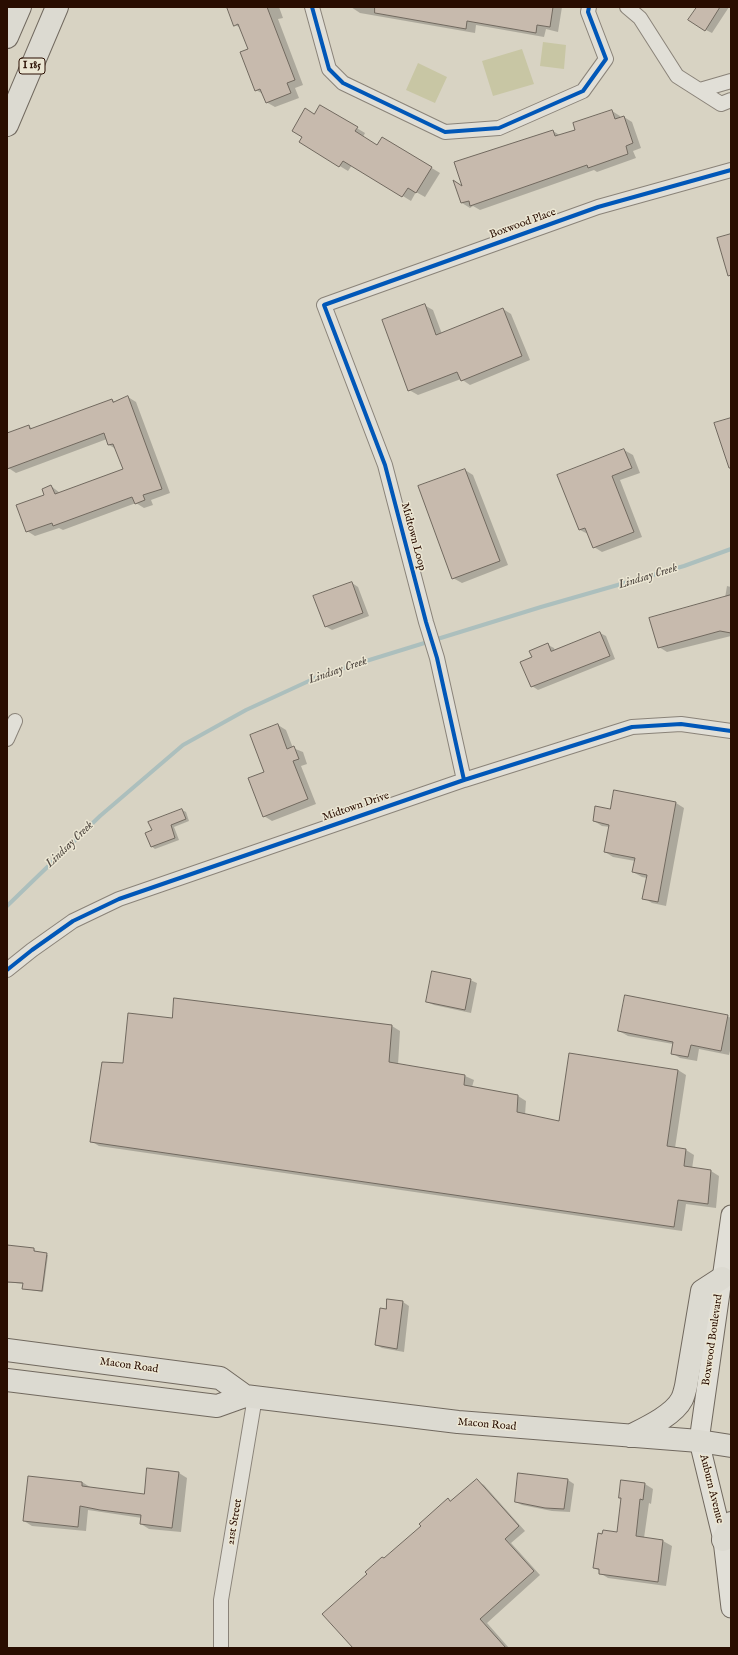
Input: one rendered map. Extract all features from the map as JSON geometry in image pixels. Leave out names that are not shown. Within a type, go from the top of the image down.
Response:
[{"type":"main road","points":[[7,37],[20,7]]},
{"type":"main road","name":"I 185","points":[[7,125],[57,7]]},
{"type":"main road","points":[[630,1436],[653,1425],[667,1415],[682,1400],[686,1386],[702,1291],[722,1278]]},
{"type":"main road","name":"Macon Road","points":[[7,1350],[220,1378],[250,1397]]},
{"type":"main road","name":"Macon Road","points":[[7,1380],[217,1406],[250,1397],[458,1422],[699,1441],[731,1446]]},
{"type":"street","points":[[312,7],[329,68],[343,83],[445,132],[499,128],[583,91],[606,59],[588,12],[589,7]]},
{"type":"street","points":[[627,7],[640,18],[677,76],[721,104],[731,100]]},
{"type":"street","points":[[700,90],[731,81]]},
{"type":"street","name":"Boxwood Place","points":[[324,305],[598,207],[731,170]]},
{"type":"street","name":"Midtown Loop","points":[[324,305],[385,465],[426,622],[437,658],[464,780]]},
{"type":"street","points":[[7,739],[15,721]]},
{"type":"street","name":"Midtown Drive","points":[[7,970],[73,921],[119,899],[464,780],[632,727],[681,724],[731,731]]},
{"type":"street","name":"Boxwood Boulevard","points":[[699,1441],[731,1215]]},
{"type":"street","name":"21st Street","points":[[221,1648],[221,1600],[250,1397]]},
{"type":"street","name":"Auburn Avenue","points":[[699,1441],[727,1532],[731,1608]]},
{"type":"shaded area","points":[[543,42],[566,45],[564,69],[540,66]]},
{"type":"shaded area","points":[[522,49],[534,84],[493,96],[482,61]]},
{"type":"shaded area","points":[[418,63],[447,77],[435,103],[406,90]]},
{"type":"building","points":[[227,7],[267,7],[295,80],[287,83],[291,93],[266,103],[260,89],[255,91],[240,52],[248,49],[238,24],[234,26]]},
{"type":"building","points":[[375,7],[553,7],[550,27],[537,25],[536,33],[467,21],[466,29],[375,13]]},
{"type":"building","points":[[697,7],[720,7],[705,31],[688,20]]},
{"type":"building","points":[[320,105],[358,127],[355,131],[377,145],[382,137],[432,167],[416,193],[408,188],[402,197],[343,161],[339,167],[299,142],[302,137],[292,131],[305,108],[314,114]]},
{"type":"building","points":[[612,110],[615,119],[624,116],[633,143],[626,146],[628,154],[588,168],[587,165],[470,206],[469,201],[461,203],[453,180],[462,186],[454,162],[553,130],[555,136],[575,130],[573,123]]},
{"type":"building","points":[[731,234],[731,275],[728,276],[717,238]]},
{"type":"building","points":[[425,304],[436,335],[503,308],[522,356],[461,381],[457,372],[408,391],[382,320]]},
{"type":"building","points":[[128,396],[162,489],[143,495],[145,500],[135,504],[132,497],[53,526],[52,523],[26,532],[16,505],[44,495],[42,489],[51,485],[55,494],[123,469],[113,444],[108,445],[104,433],[7,469],[7,433],[29,425],[30,429],[112,399],[113,402]]},
{"type":"building","points":[[731,418],[731,468],[729,468],[714,423]]},
{"type":"building","points":[[624,449],[632,468],[612,476],[634,532],[593,548],[585,528],[579,530],[557,475]]},
{"type":"building","points":[[465,469],[500,561],[452,579],[418,486]]},
{"type":"building","points":[[352,582],[363,613],[325,627],[313,596]]},
{"type":"building","points":[[731,595],[731,633],[720,631],[658,648],[649,618]]},
{"type":"building","points":[[600,632],[610,656],[531,687],[520,662],[532,657],[529,651],[548,643],[551,651]]},
{"type":"building","points":[[278,724],[287,749],[294,746],[299,759],[293,761],[308,799],[263,817],[248,778],[264,772],[250,735]]},
{"type":"building","points":[[614,790],[676,802],[658,902],[642,899],[647,875],[632,872],[635,858],[604,852],[609,825],[593,821],[595,806],[610,809]]},
{"type":"building","points":[[182,809],[186,819],[171,825],[175,838],[151,847],[145,833],[152,830],[148,822]]},
{"type":"building","points":[[432,971],[471,979],[465,1010],[426,1002]]},
{"type":"building","points":[[625,995],[728,1015],[721,1051],[691,1045],[688,1057],[671,1054],[673,1042],[618,1031]]},
{"type":"building","points":[[174,998],[392,1025],[389,1062],[465,1075],[464,1085],[518,1095],[517,1112],[559,1121],[569,1053],[678,1070],[667,1146],[686,1149],[684,1166],[711,1170],[708,1204],[678,1200],[674,1227],[90,1142],[102,1062],[123,1063],[128,1013],[172,1018]]},
{"type":"building","points":[[7,1245],[34,1248],[34,1251],[47,1253],[42,1291],[22,1289],[23,1283],[7,1282]]},
{"type":"building","points":[[387,1299],[403,1301],[397,1349],[375,1345],[380,1308],[386,1309]]},
{"type":"building","points":[[147,1468],[179,1472],[172,1528],[140,1524],[141,1515],[80,1506],[78,1527],[23,1521],[28,1476],[82,1482],[82,1486],[144,1494]]},
{"type":"building","points":[[518,1473],[568,1479],[564,1509],[545,1508],[515,1502]]},
{"type":"building","points":[[477,1479],[519,1526],[505,1539],[534,1571],[480,1619],[506,1648],[353,1648],[322,1614],[367,1574],[365,1572],[382,1557],[384,1558],[421,1526],[419,1524],[448,1498],[450,1501]]},
{"type":"building","points":[[621,1480],[645,1483],[643,1500],[640,1499],[636,1536],[663,1540],[658,1582],[599,1574],[599,1569],[593,1568],[598,1533],[602,1534],[603,1530],[617,1532],[621,1498],[619,1498]]},
{"type":"waterway","name":"Lindsay Creek","points":[[7,906],[100,816],[183,745],[246,710],[324,674],[541,607],[684,566],[731,549]]},
{"type":"cycle path","points":[[312,7],[329,69],[343,83],[445,132],[499,128],[583,91],[606,59],[588,12],[589,7]]},
{"type":"cycle path","points":[[464,780],[437,658],[426,622],[385,465],[324,305],[598,207],[731,170]]},
{"type":"cycle path","points":[[7,970],[73,921],[119,899],[464,780],[632,727],[681,724],[731,731]]}]
